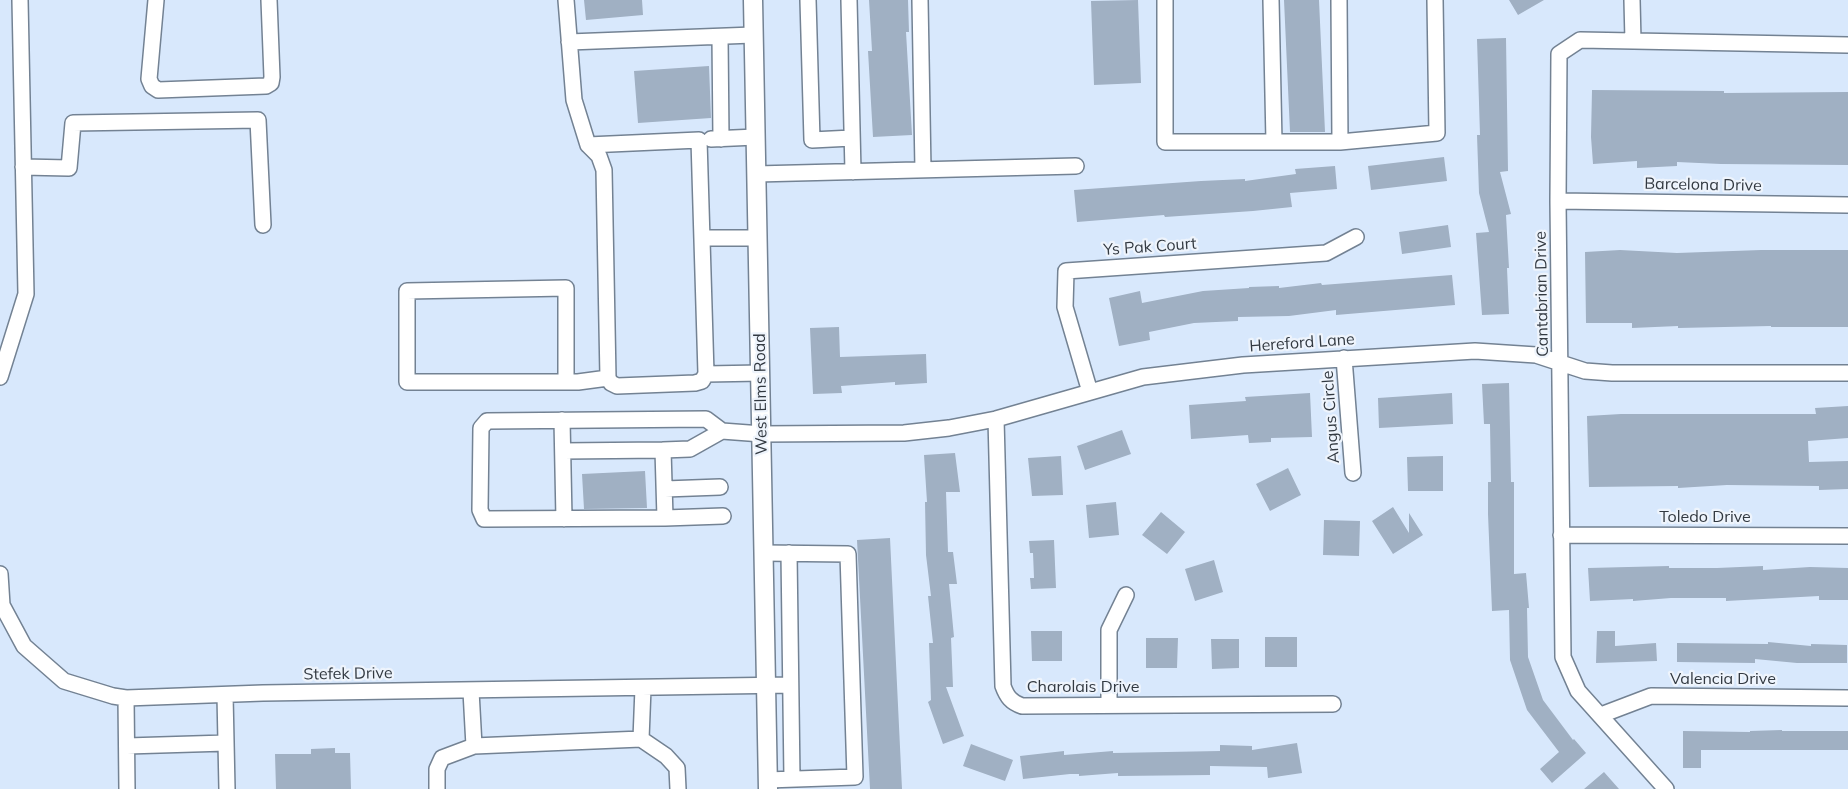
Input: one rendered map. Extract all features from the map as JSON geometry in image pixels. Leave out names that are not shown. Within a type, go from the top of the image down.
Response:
[{"type":"main road","name":"West Elms Road","points":[[753,0],[767,784]]},
{"type":"street","points":[[0,377],[26,294],[20,0]]},
{"type":"street","points":[[156,0],[149,79],[152,86],[158,90],[266,86],[271,83],[269,0]]},
{"type":"street","points":[[566,0],[574,100],[588,145],[599,156],[604,170],[608,378],[617,386],[696,383],[702,381],[706,374],[699,140]]},
{"type":"street","points":[[808,0],[813,140],[852,138]]},
{"type":"street","points":[[849,0],[853,172]]},
{"type":"street","points":[[920,0],[923,170]]},
{"type":"street","points":[[1165,0],[1165,142],[1340,142],[1437,133],[1435,0]]},
{"type":"street","points":[[1270,0],[1274,142]]},
{"type":"street","points":[[1339,0],[1340,142]]},
{"type":"street","points":[[1632,0],[1633,41]]},
{"type":"street","points":[[569,42],[753,35]]},
{"type":"street","points":[[720,36],[721,139]]},
{"type":"street","name":"Cantabrian Drive","points":[[1666,789],[1578,691],[1563,657],[1558,201],[1559,54],[1580,40],[1848,45]]},
{"type":"street","points":[[23,167],[69,168],[73,123],[258,120],[263,225]]},
{"type":"street","points":[[588,145],[756,137]]},
{"type":"street","points":[[756,174],[1076,166]]},
{"type":"street","name":"Barcelona Drive","points":[[1558,201],[1848,205]]},
{"type":"street","name":"Ys Pak Court","points":[[1090,392],[1065,307],[1066,271],[1326,253],[1356,237]]},
{"type":"street","points":[[703,238],[758,238]]},
{"type":"street","points":[[566,382],[566,288],[407,291],[407,382],[566,382],[608,378]]},
{"type":"street","name":"Hereford Lane","points":[[722,431],[762,434],[904,433],[949,428],[996,419],[1143,377],[1243,365],[1475,351],[1536,355],[1585,371],[1612,373],[1848,373]]},
{"type":"street","name":"Angus Circle","points":[[1344,358],[1353,472]]},
{"type":"street","points":[[706,374],[761,373]]},
{"type":"street","points":[[563,451],[690,449],[722,431],[706,419],[488,421],[481,428],[480,510],[484,519],[723,516]]},
{"type":"street","name":"Charolais Drive","points":[[996,419],[1003,687],[1012,702],[1022,706],[1333,704]]},
{"type":"street","points":[[562,420],[564,519]]},
{"type":"street","points":[[663,450],[665,518]]},
{"type":"street","points":[[665,489],[720,487]]},
{"type":"street","name":"Toledo Drive","points":[[1561,535],[1848,536]]},
{"type":"street","points":[[763,553],[848,554],[855,777],[792,779],[767,784]]},
{"type":"street","points":[[789,553],[792,779]]},
{"type":"street","name":"Stefek Drive","points":[[0,574],[2,605],[24,646],[64,681],[126,698],[790,686]]},
{"type":"street","points":[[1109,705],[1109,630],[1126,595]]},
{"type":"street","points":[[765,655],[790,654]]},
{"type":"street","points":[[641,739],[643,688]]},
{"type":"street","points":[[471,691],[474,746]]},
{"type":"street","points":[[225,695],[227,789]]},
{"type":"street","name":"Valencia Drive","points":[[1601,715],[1651,696],[1848,698]]},
{"type":"street","points":[[126,698],[128,789]]},
{"type":"street","points":[[437,789],[437,770],[442,758],[474,746],[641,739],[666,756],[677,768],[678,789]]},
{"type":"street","points":[[127,746],[226,743]]},
{"type":"building","points":[[584,0],[642,0],[643,15],[586,20]]},
{"type":"building","points":[[869,0],[908,0],[909,32],[906,32],[912,135],[873,137],[868,51],[872,51]]},
{"type":"building","points":[[1138,0],[1141,83],[1094,85],[1091,1]]},
{"type":"building","points":[[1284,0],[1319,0],[1325,132],[1290,132]]},
{"type":"building","points":[[1509,0],[1544,0],[1518,15]]},
{"type":"building","points":[[1506,38],[1508,171],[1500,172],[1511,214],[1506,215],[1509,314],[1482,315],[1476,233],[1489,232],[1479,193],[1477,39]]},
{"type":"building","points":[[709,66],[711,118],[638,123],[634,71]]},
{"type":"building","points":[[1592,90],[1724,91],[1724,93],[1848,92],[1848,165],[1677,162],[1677,166],[1637,168],[1637,161],[1593,164]]},
{"type":"building","points":[[1444,157],[1447,181],[1371,190],[1368,166]]},
{"type":"building","points":[[1335,166],[1337,189],[1290,193],[1292,207],[1077,222],[1074,190],[1201,181],[1245,179],[1245,181],[1296,174],[1295,169]]},
{"type":"building","points":[[1448,225],[1451,247],[1402,254],[1399,232]]},
{"type":"building","points":[[1620,250],[1677,253],[1848,250],[1848,327],[1632,328],[1632,323],[1586,323],[1585,252]]},
{"type":"building","points":[[1452,275],[1455,305],[1336,315],[1336,310],[1289,316],[1238,317],[1238,321],[1194,323],[1149,332],[1150,340],[1119,346],[1109,298],[1140,291],[1142,303],[1203,291],[1249,287],[1279,286],[1279,288],[1321,283],[1322,285]]},
{"type":"building","points":[[839,327],[840,357],[926,354],[927,383],[895,385],[895,382],[841,386],[842,393],[813,394],[810,328]]},
{"type":"building","points":[[1509,383],[1511,482],[1514,482],[1514,574],[1526,573],[1529,608],[1527,608],[1528,657],[1543,700],[1573,740],[1586,753],[1552,783],[1540,769],[1559,752],[1527,710],[1510,660],[1509,610],[1492,611],[1488,514],[1488,482],[1491,482],[1490,424],[1484,424],[1482,384]]},
{"type":"building","points":[[1310,393],[1312,437],[1271,438],[1271,442],[1249,443],[1248,435],[1191,439],[1189,405],[1246,401],[1245,397]]},
{"type":"building","points":[[1452,393],[1453,424],[1379,428],[1378,398]]},
{"type":"building","points":[[1848,406],[1848,438],[1808,441],[1809,462],[1848,461],[1848,489],[1819,490],[1819,486],[1727,485],[1678,488],[1678,486],[1589,487],[1587,416],[1816,414],[1815,408]]},
{"type":"building","points":[[1122,430],[1131,454],[1085,470],[1077,446]]},
{"type":"building","points":[[955,453],[960,492],[946,492],[948,552],[953,552],[957,584],[949,584],[954,637],[951,638],[953,687],[946,687],[964,736],[943,744],[928,702],[931,700],[929,643],[933,643],[926,555],[925,502],[927,502],[924,455]]},
{"type":"building","points":[[1061,456],[1063,495],[1032,496],[1028,458]]},
{"type":"building","points":[[1443,456],[1443,491],[1408,491],[1407,457]]},
{"type":"building","points":[[1288,468],[1301,495],[1270,511],[1256,484]]},
{"type":"building","points":[[645,471],[647,508],[584,509],[582,474]]},
{"type":"building","points":[[1116,502],[1119,535],[1089,538],[1086,505]]},
{"type":"building","points":[[1393,507],[1409,533],[1409,513],[1423,535],[1393,554],[1372,521]]},
{"type":"building","points":[[1161,512],[1185,532],[1167,554],[1142,535]]},
{"type":"building","points":[[1324,520],[1360,521],[1359,556],[1323,555]]},
{"type":"building","points":[[890,538],[902,789],[870,789],[857,540]]},
{"type":"building","points":[[1054,540],[1056,588],[1031,589],[1030,578],[1034,578],[1033,553],[1030,553],[1029,541]]},
{"type":"building","points":[[1214,560],[1223,592],[1195,601],[1185,569]]},
{"type":"building","points":[[1669,566],[1669,568],[1717,568],[1763,566],[1763,570],[1810,567],[1848,568],[1848,600],[1819,600],[1819,596],[1726,601],[1726,598],[1671,598],[1590,601],[1588,568]]},
{"type":"building","points":[[1031,631],[1062,631],[1062,661],[1032,661]]},
{"type":"building","points":[[1597,631],[1615,631],[1615,646],[1656,643],[1657,661],[1596,663]]},
{"type":"building","points":[[1265,637],[1297,637],[1297,667],[1265,667]]},
{"type":"building","points":[[1146,638],[1178,638],[1177,668],[1146,668]]},
{"type":"building","points":[[1211,639],[1239,639],[1239,668],[1212,669]]},
{"type":"building","points":[[1768,642],[1811,646],[1811,644],[1847,645],[1847,663],[1797,663],[1755,659],[1755,663],[1677,662],[1677,643],[1768,644]]},
{"type":"building","points":[[1683,731],[1848,731],[1848,750],[1701,750],[1701,768],[1683,768]]},
{"type":"building","points":[[1297,743],[1302,773],[1268,778],[1267,767],[1210,766],[1210,775],[1118,776],[1118,773],[1079,776],[1079,774],[1070,774],[1023,779],[1020,756],[1064,751],[1064,755],[1113,751],[1113,753],[1220,751],[1220,745],[1252,746],[1252,750]]},
{"type":"building","points":[[971,744],[1013,760],[1005,781],[963,766]]},
{"type":"building","points":[[335,748],[335,753],[350,753],[351,789],[276,789],[275,754],[311,754],[311,749]]},
{"type":"building","points":[[1604,772],[1619,789],[1584,789]]}]
